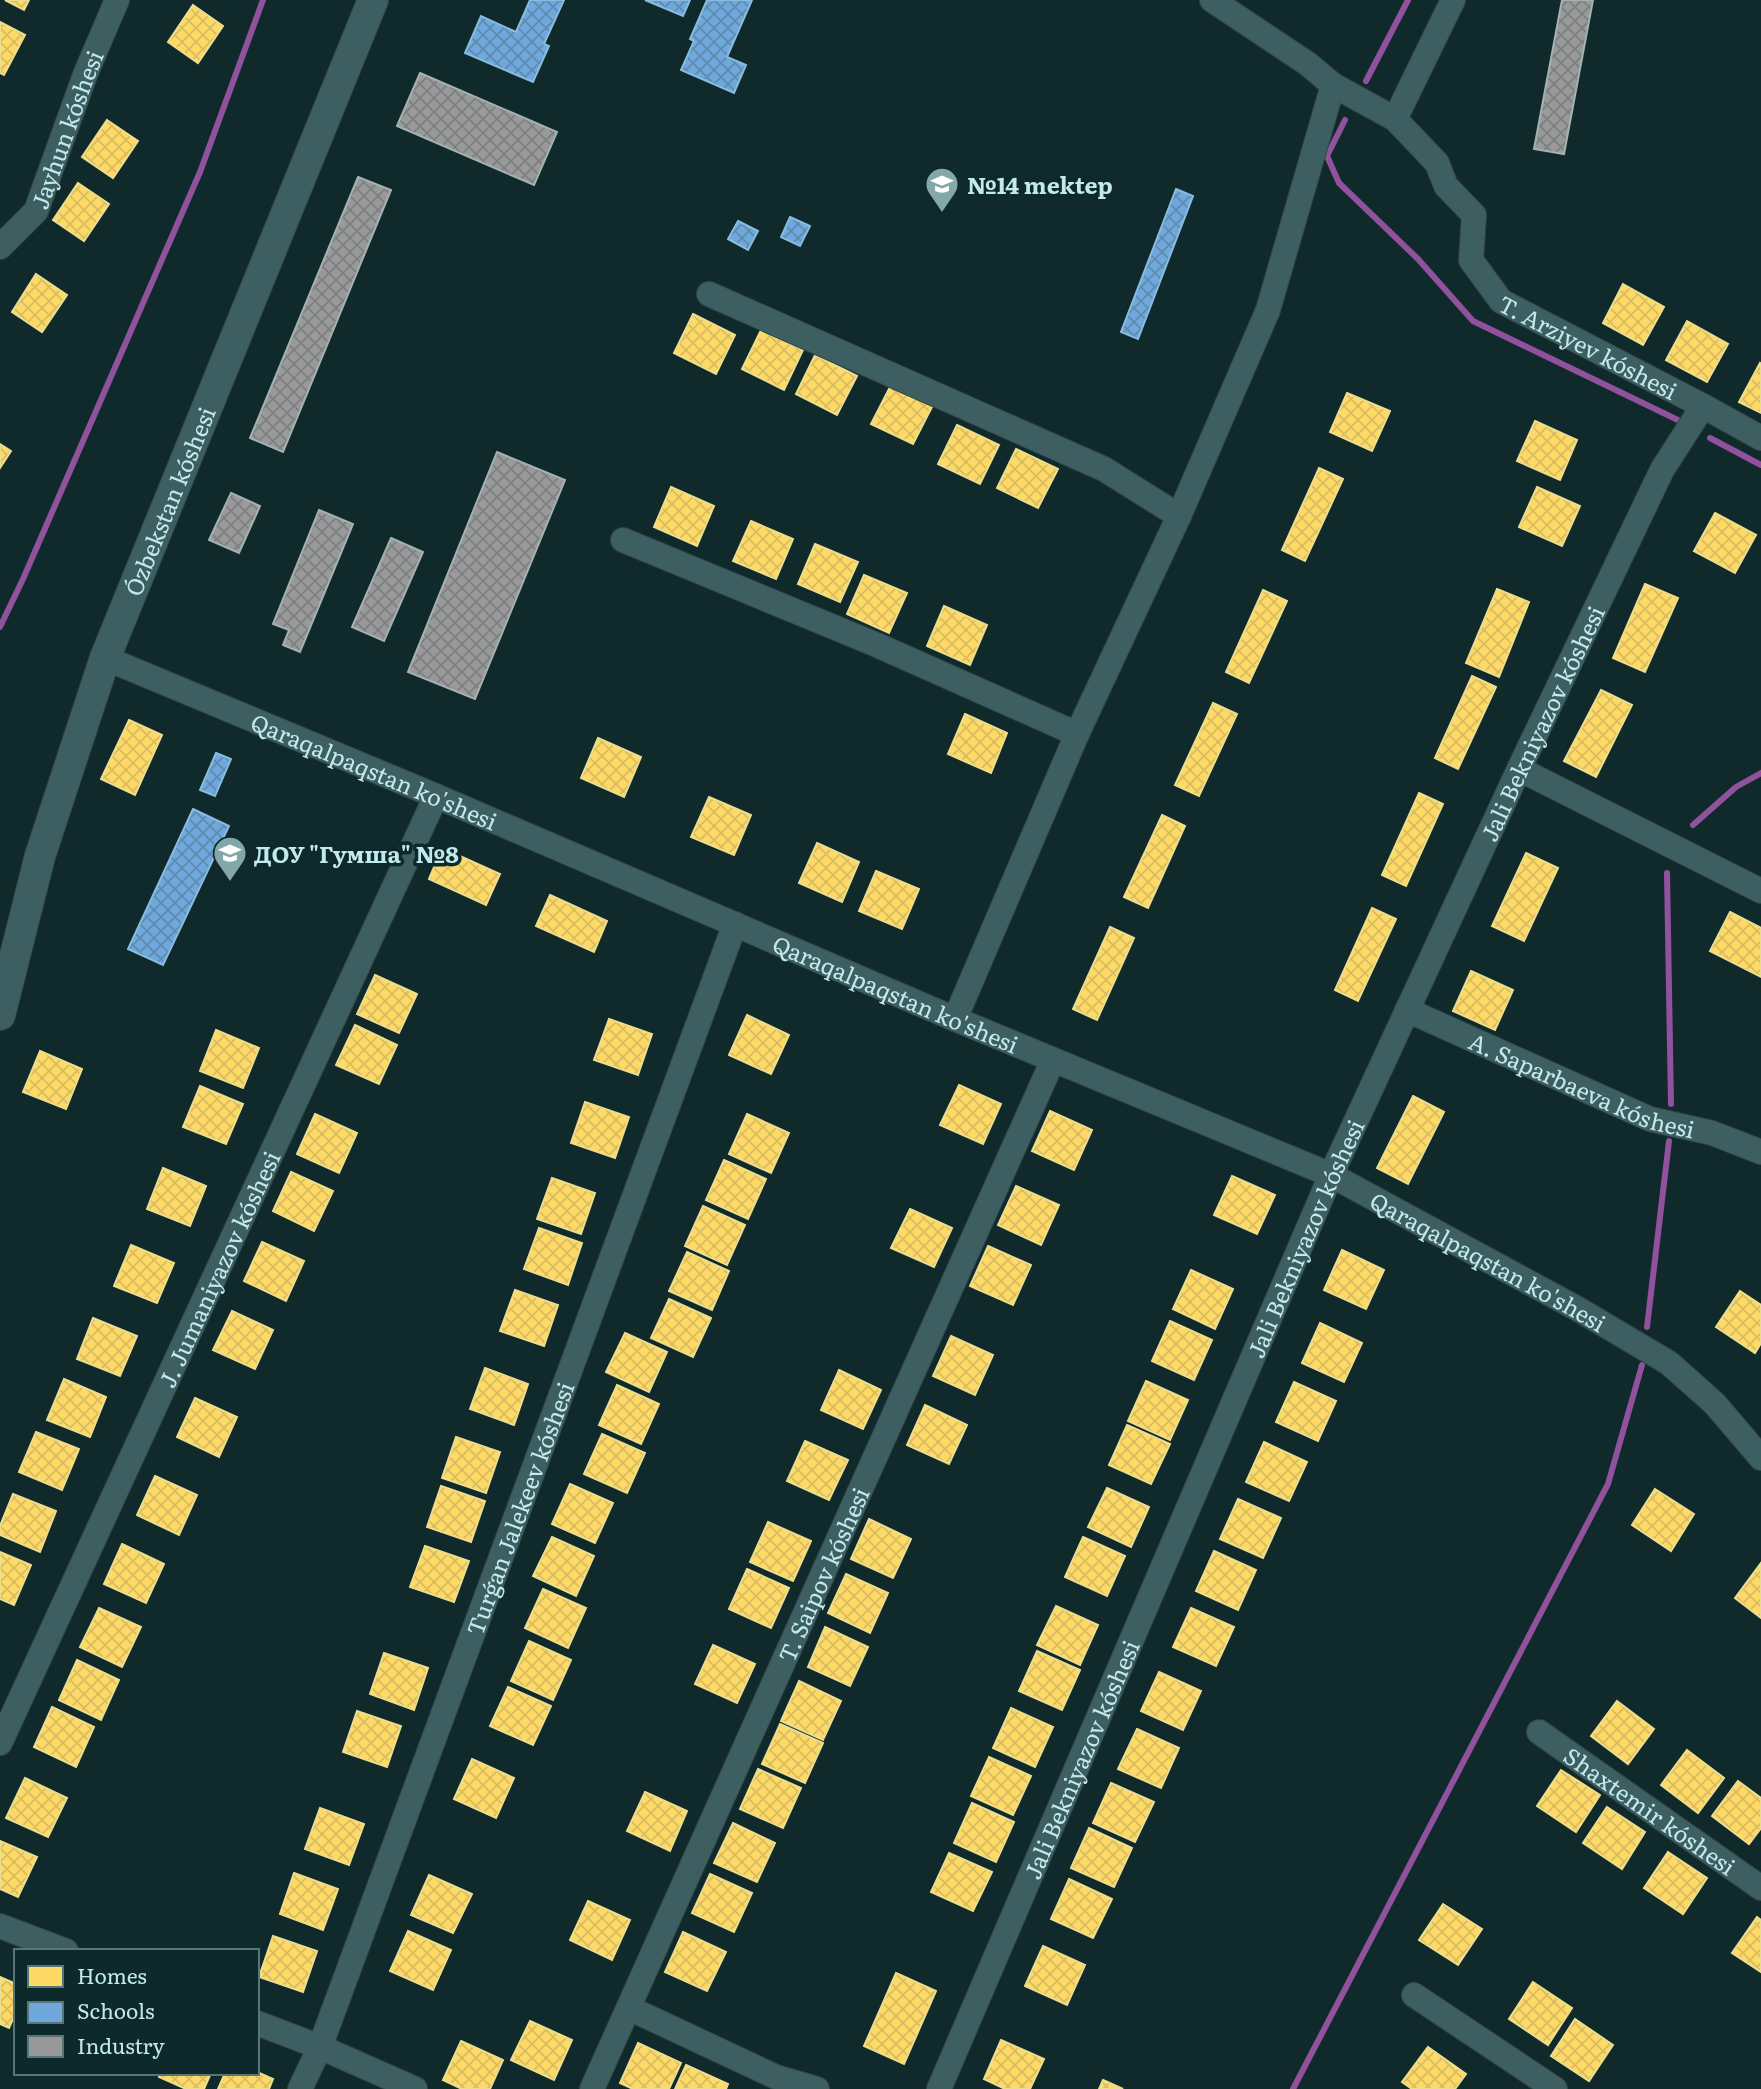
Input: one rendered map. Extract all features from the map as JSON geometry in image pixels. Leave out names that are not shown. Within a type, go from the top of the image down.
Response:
[{"type":"street","name":"Jayhun kóshesi","points":[[0,247],[36,211],[85,75],[117,0]]},
{"type":"street","name":"Ózbekstan kóshesi","points":[[0,1014],[40,856],[105,658],[373,0]]},
{"type":"street","name":"T. Arziyev kóshesi","points":[[1212,0],[1308,64],[1333,85],[1395,118],[1437,163],[1446,186],[1474,215],[1471,260],[1501,301],[1761,438]]},
{"type":"street","points":[[1395,118],[1453,0]]},
{"type":"street","points":[[955,1019],[1077,734],[1179,516],[1268,310],[1333,85]]},
{"type":"street","points":[[709,294],[1104,469],[1179,516]]},
{"type":"street","name":"Jali Bekniyazov kóshesi","points":[[939,2089],[1331,1175],[1519,769],[1662,470],[1703,406]]},
{"type":"street","points":[[623,540],[877,645],[1077,734]]},
{"type":"street","name":"Qaraqalpaqstan ko'shesi","points":[[105,658],[436,796],[955,1019],[1331,1175],[1578,1309],[1669,1363],[1715,1404],[1761,1458]]},
{"type":"street","points":[[1519,769],[1761,891]]},
{"type":"street","name":"J. Jumaniyazov kóshesi","points":[[0,1743],[436,796]]},
{"type":"street","name":"Turǵan Jalekeev kóshesi","points":[[300,2089],[320,2047],[735,924]]},
{"type":"street","name":"A. Saparbaeva kóshesi","points":[[1407,1010],[1650,1119],[1712,1133],[1761,1152]]},
{"type":"street","name":"T. Saipov kóshesi","points":[[592,2089],[1053,1060]]},
{"type":"street","name":"Shaxtemir kóshesi","points":[[1539,1732],[1761,1888]]},
{"type":"street","points":[[0,1926],[61,1949]]},
{"type":"street","points":[[1414,1995],[1555,2089]]},
{"type":"street","points":[[629,2008],[776,2077],[817,2089]]},
{"type":"street","points":[[259,2024],[415,2089]]},
{"type":"building: Homes","points":[[5,0],[29,0],[24,10]]},
{"type":"building: Homes","points":[[193,5],[223,26],[198,63],[168,42]]},
{"type":"building: Homes","points":[[0,22],[25,35],[4,75],[0,73]]},
{"type":"building: Homes","points":[[107,120],[138,141],[113,178],[82,157]]},
{"type":"building: Homes","points":[[78,183],[109,204],[84,241],[53,220]]},
{"type":"building: Homes","points":[[36,274],[67,295],[42,332],[12,312]]},
{"type":"building: Homes","points":[[1623,284],[1664,307],[1643,345],[1603,323]]},
{"type":"building: Homes","points":[[693,314],[735,335],[716,374],[674,353]]},
{"type":"building: Homes","points":[[1687,321],[1728,344],[1707,382],[1666,360]]},
{"type":"building: Homes","points":[[761,330],[803,350],[784,390],[742,369]]},
{"type":"building: Homes","points":[[815,355],[857,376],[837,415],[796,394]]},
{"type":"building: Homes","points":[[1761,364],[1761,413],[1739,402]]},
{"type":"building: Homes","points":[[891,385],[933,405],[913,444],[871,424]]},
{"type":"building: Homes","points":[[1347,393],[1390,411],[1372,451],[1330,432]]},
{"type":"building: Homes","points":[[1535,421],[1577,440],[1560,480],[1517,461]]},
{"type":"building: Homes","points":[[957,425],[999,445],[980,484],[938,464]]},
{"type":"building: Homes","points":[[0,444],[11,451],[0,468]]},
{"type":"building: Homes","points":[[1016,449],[1058,469],[1038,508],[997,488]]},
{"type":"building: Homes","points":[[1319,468],[1343,479],[1305,561],[1282,550]]},
{"type":"building: Homes","points":[[671,487],[714,506],[697,546],[654,527]]},
{"type":"building: Homes","points":[[1537,487],[1580,506],[1562,546],[1519,527]]},
{"type":"building: Homes","points":[[1715,513],[1756,535],[1735,573],[1694,551]]},
{"type":"building: Homes","points":[[751,521],[793,539],[776,579],[733,561]]},
{"type":"building: Homes","points":[[815,544],[858,562],[840,602],[798,584]]},
{"type":"building: Homes","points":[[864,575],[907,593],[889,633],[847,614]]},
{"type":"building: Homes","points":[[1645,584],[1678,598],[1645,672],[1613,658]]},
{"type":"building: Homes","points":[[1497,589],[1529,602],[1499,677],[1466,663]]},
{"type":"building: Homes","points":[[1263,590],[1287,601],[1249,683],[1226,672]]},
{"type":"building: Homes","points":[[944,606],[987,625],[970,665],[927,646]]},
{"type":"building: Homes","points":[[1472,676],[1496,687],[1458,769],[1435,758]]},
{"type":"building: Homes","points":[[1601,690],[1632,705],[1596,777],[1564,761]]},
{"type":"building: Homes","points":[[1213,703],[1237,714],[1199,796],[1175,785]]},
{"type":"building: Homes","points":[[965,714],[1007,733],[991,773],[948,754]]},
{"type":"building: Homes","points":[[129,720],[162,735],[135,795],[101,779]]},
{"type":"building: Homes","points":[[598,738],[641,757],[624,797],[581,778]]},
{"type":"building: Homes","points":[[1419,793],[1443,804],[1406,886],[1382,875]]},
{"type":"building: Homes","points":[[709,797],[751,815],[734,855],[691,837]]},
{"type":"building: Homes","points":[[1162,815],[1185,826],[1148,908],[1124,897]]},
{"type":"building: Homes","points":[[817,843],[859,862],[842,902],[799,883]]},
{"type":"building: Homes","points":[[442,848],[500,874],[486,905],[429,879]]},
{"type":"building: Homes","points":[[1526,853],[1558,868],[1524,941],[1492,926]]},
{"type":"building: Homes","points":[[876,871],[919,889],[902,929],[859,911]]},
{"type":"building: Homes","points":[[550,895],[607,921],[594,952],[536,926]]},
{"type":"building: Homes","points":[[1372,908],[1396,919],[1358,1001],[1335,990]]},
{"type":"building: Homes","points":[[1730,912],[1761,928],[1761,977],[1710,951]]},
{"type":"building: Homes","points":[[1110,927],[1134,938],[1097,1020],[1073,1009]]},
{"type":"building: Homes","points":[[1471,971],[1513,990],[1495,1030],[1453,1011]]},
{"type":"building: Homes","points":[[375,975],[417,994],[399,1033],[357,1014]]},
{"type":"building: Homes","points":[[747,1015],[789,1035],[771,1074],[729,1055]]},
{"type":"building: Homes","points":[[609,1019],[652,1034],[638,1075],[594,1060]]},
{"type":"building: Homes","points":[[355,1025],[397,1045],[379,1084],[336,1065]]},
{"type":"building: Homes","points":[[216,1030],[259,1048],[243,1088],[200,1071]]},
{"type":"building: Homes","points":[[40,1051],[82,1069],[66,1109],[23,1092]]},
{"type":"building: Homes","points":[[959,1085],[1001,1104],[983,1144],[940,1125]]},
{"type":"building: Homes","points":[[200,1086],[243,1104],[226,1144],[183,1127]]},
{"type":"building: Homes","points":[[1413,1096],[1444,1112],[1408,1184],[1377,1168]]},
{"type":"building: Homes","points":[[585,1102],[629,1117],[615,1158],[571,1143]]},
{"type":"building: Homes","points":[[1050,1111],[1092,1130],[1074,1170],[1032,1151]]},
{"type":"building: Homes","points":[[315,1114],[357,1133],[339,1173],[297,1154]]},
{"type":"building: Homes","points":[[747,1114],[789,1133],[771,1173],[729,1154]]},
{"type":"building: Homes","points":[[724,1160],[766,1179],[748,1219],[706,1200]]},
{"type":"building: Homes","points":[[163,1168],[206,1186],[190,1226],[147,1209]]},
{"type":"building: Homes","points":[[291,1172],[333,1191],[314,1231],[273,1211]]},
{"type":"building: Homes","points":[[1232,1176],[1275,1195],[1257,1234],[1214,1215]]},
{"type":"building: Homes","points":[[552,1178],[595,1193],[581,1234],[537,1219]]},
{"type":"building: Homes","points":[[1016,1186],[1059,1205],[1041,1245],[998,1225]]},
{"type":"building: Homes","points":[[703,1206],[745,1225],[727,1265],[685,1246]]},
{"type":"building: Homes","points":[[910,1209],[952,1228],[934,1267],[891,1248]]},
{"type":"building: Homes","points":[[539,1228],[582,1243],[568,1285],[524,1269]]},
{"type":"building: Homes","points":[[262,1242],[304,1261],[286,1301],[244,1281]]},
{"type":"building: Homes","points":[[131,1245],[174,1263],[157,1303],[114,1286]]},
{"type":"building: Homes","points":[[988,1246],[1031,1265],[1013,1305],[970,1286]]},
{"type":"building: Homes","points":[[1342,1250],[1384,1270],[1366,1309],[1324,1290]]},
{"type":"building: Homes","points":[[687,1252],[729,1271],[712,1310],[669,1291]]},
{"type":"building: Homes","points":[[1191,1270],[1233,1289],[1215,1329],[1173,1309]]},
{"type":"building: Homes","points":[[515,1290],[558,1305],[544,1346],[500,1331]]},
{"type":"building: Homes","points":[[1740,1291],[1761,1305],[1761,1343],[1755,1353],[1716,1327]]},
{"type":"building: Homes","points":[[669,1299],[711,1318],[693,1357],[651,1338]]},
{"type":"building: Homes","points":[[232,1311],[273,1330],[255,1369],[213,1350]]},
{"type":"building: Homes","points":[[93,1318],[137,1336],[120,1376],[77,1359]]},
{"type":"building: Homes","points":[[1170,1321],[1212,1340],[1194,1380],[1152,1361]]},
{"type":"building: Homes","points":[[1320,1323],[1362,1343],[1344,1382],[1302,1363]]},
{"type":"building: Homes","points":[[625,1333],[667,1352],[649,1392],[606,1372]]},
{"type":"building: Homes","points":[[951,1336],[993,1355],[975,1395],[933,1376]]},
{"type":"building: Homes","points":[[485,1368],[528,1384],[514,1425],[470,1409]]},
{"type":"building: Homes","points":[[839,1370],[881,1390],[863,1429],[821,1410]]},
{"type":"building: Homes","points":[[64,1379],[106,1397],[90,1437],[47,1420]]},
{"type":"building: Homes","points":[[1146,1381],[1188,1400],[1170,1440],[1128,1421]]},
{"type":"building: Homes","points":[[1294,1382],[1336,1401],[1318,1441],[1276,1422]]},
{"type":"building: Homes","points":[[617,1385],[659,1404],[641,1444],[599,1425]]},
{"type":"building: Homes","points":[[195,1398],[237,1417],[219,1457],[177,1437]]},
{"type":"building: Homes","points":[[925,1405],[967,1425],[949,1464],[907,1445]]},
{"type":"building: Homes","points":[[1127,1425],[1170,1444],[1151,1484],[1109,1465]]},
{"type":"building: Homes","points":[[36,1432],[79,1449],[62,1490],[19,1472]]},
{"type":"building: Homes","points":[[602,1434],[645,1453],[627,1493],[584,1474]]},
{"type":"building: Homes","points":[[456,1437],[500,1452],[486,1493],[442,1478]]},
{"type":"building: Homes","points":[[805,1441],[848,1460],[829,1500],[787,1481]]},
{"type":"building: Homes","points":[[1264,1442],[1307,1462],[1289,1501],[1246,1482]]},
{"type":"building: Homes","points":[[155,1476],[197,1495],[179,1535],[137,1515]]},
{"type":"building: Homes","points":[[570,1484],[613,1503],[595,1543],[552,1524]]},
{"type":"building: Homes","points":[[441,1486],[485,1501],[471,1542],[427,1527]]},
{"type":"building: Homes","points":[[1107,1488],[1149,1507],[1131,1547],[1088,1527]]},
{"type":"building: Homes","points":[[1655,1489],[1694,1514],[1671,1551],[1632,1525]]},
{"type":"building: Homes","points":[[13,1494],[56,1511],[40,1552],[0,1535],[0,1526]]},
{"type":"building: Homes","points":[[1238,1499],[1281,1518],[1263,1558],[1220,1539]]},
{"type":"building: Homes","points":[[869,1519],[911,1539],[893,1578],[851,1559]]},
{"type":"building: Homes","points":[[768,1522],[811,1541],[793,1581],[750,1562]]},
{"type":"building: Homes","points":[[552,1537],[594,1556],[576,1596],[533,1576]]},
{"type":"building: Homes","points":[[1083,1537],[1125,1556],[1107,1596],[1065,1577]]},
{"type":"building: Homes","points":[[122,1544],[164,1564],[146,1603],[104,1584]]},
{"type":"building: Homes","points":[[425,1546],[469,1561],[454,1602],[410,1587]]},
{"type":"building: Homes","points":[[1214,1551],[1256,1570],[1238,1610],[1196,1591]]},
{"type":"building: Homes","points":[[0,1552],[31,1565],[14,1605],[0,1599]]},
{"type":"building: Homes","points":[[1761,1563],[1761,1618],[1735,1598]]},
{"type":"building: Homes","points":[[747,1569],[789,1588],[771,1628],[729,1609]]},
{"type":"building: Homes","points":[[846,1574],[888,1593],[870,1633],[828,1613]]},
{"type":"building: Homes","points":[[543,1589],[586,1608],[568,1648],[525,1628]]},
{"type":"building: Homes","points":[[1056,1606],[1098,1625],[1080,1665],[1037,1645]]},
{"type":"building: Homes","points":[[99,1608],[141,1627],[122,1667],[80,1647]]},
{"type":"building: Homes","points":[[1191,1608],[1234,1627],[1216,1666],[1173,1647]]},
{"type":"building: Homes","points":[[825,1627],[868,1647],[850,1686],[808,1667]]},
{"type":"building: Homes","points":[[529,1641],[571,1660],[553,1700],[511,1681]]},
{"type":"building: Homes","points":[[713,1645],[755,1664],[737,1703],[695,1684]]},
{"type":"building: Homes","points":[[1037,1651],[1080,1670],[1062,1710],[1019,1691]]},
{"type":"building: Homes","points":[[384,1653],[428,1668],[414,1710],[370,1694]]},
{"type":"building: Homes","points":[[77,1660],[119,1680],[101,1720],[59,1700]]},
{"type":"building: Homes","points":[[1159,1672],[1201,1691],[1183,1730],[1141,1711]]},
{"type":"building: Homes","points":[[799,1681],[841,1701],[823,1740],[781,1721]]},
{"type":"building: Homes","points":[[508,1687],[551,1706],[533,1745],[490,1726]]},
{"type":"building: Homes","points":[[1617,1701],[1654,1729],[1628,1764],[1591,1736]]},
{"type":"building: Homes","points":[[52,1707],[94,1727],[76,1767],[34,1747]]},
{"type":"building: Homes","points":[[1011,1708],[1053,1727],[1035,1767],[993,1748]]},
{"type":"building: Homes","points":[[357,1711],[401,1726],[387,1767],[343,1752]]},
{"type":"building: Homes","points":[[780,1724],[823,1743],[805,1783],[762,1764]]},
{"type":"building: Homes","points":[[1137,1729],[1179,1748],[1161,1788],[1118,1769]]},
{"type":"building: Homes","points":[[1687,1750],[1724,1778],[1698,1813],[1661,1785]]},
{"type":"building: Homes","points":[[989,1757],[1031,1776],[1013,1815],[971,1796]]},
{"type":"building: Homes","points":[[472,1759],[514,1778],[496,1818],[454,1799]]},
{"type":"building: Homes","points":[[758,1769],[801,1788],[783,1828],[740,1809]]},
{"type":"building: Homes","points":[[1561,1770],[1600,1795],[1576,1832],[1537,1806]]},
{"type":"building: Homes","points":[[25,1778],[67,1798],[48,1837],[6,1818]]},
{"type":"building: Homes","points":[[1738,1781],[1761,1798],[1761,1828],[1749,1844],[1712,1816]]},
{"type":"building: Homes","points":[[1111,1783],[1154,1802],[1135,1842],[1093,1823]]},
{"type":"building: Homes","points":[[645,1792],[687,1811],[670,1851],[627,1831]]},
{"type":"building: Homes","points":[[972,1803],[1014,1822],[996,1862],[954,1843]]},
{"type":"building: Homes","points":[[1607,1807],[1645,1832],[1622,1869],[1583,1843]]},
{"type":"building: Homes","points":[[320,1808],[364,1824],[349,1865],[305,1849]]},
{"type":"building: Homes","points":[[733,1823],[775,1843],[757,1882],[714,1863]]},
{"type":"building: Homes","points":[[1089,1828],[1132,1848],[1114,1887],[1071,1868]]},
{"type":"building: Homes","points":[[0,1841],[37,1857],[18,1897],[0,1889]]},
{"type":"building: Homes","points":[[1668,1852],[1707,1878],[1683,1914],[1644,1888]]},
{"type":"building: Homes","points":[[949,1853],[992,1872],[973,1911],[931,1892]]},
{"type":"building: Homes","points":[[294,1873],[338,1889],[323,1930],[280,1914]]},
{"type":"building: Homes","points":[[710,1874],[752,1893],[734,1932],[692,1913]]},
{"type":"building: Homes","points":[[429,1875],[472,1894],[453,1933],[411,1915]]},
{"type":"building: Homes","points":[[1069,1879],[1112,1899],[1093,1938],[1051,1919]]},
{"type":"building: Homes","points":[[588,1901],[630,1920],[612,1960],[570,1940]]},
{"type":"building: Homes","points":[[1443,1904],[1482,1929],[1458,1965],[1419,1940]]},
{"type":"building: Homes","points":[[1757,1917],[1761,1920],[1761,1972],[1732,1953]]},
{"type":"building: Homes","points":[[408,1931],[451,1950],[433,1990],[390,1971]]},
{"type":"building: Homes","points":[[683,1932],[726,1952],[707,1991],[665,1972]]},
{"type":"building: Homes","points":[[273,1936],[317,1951],[303,1992],[259,1977]]},
{"type":"building: Homes","points":[[1043,1946],[1085,1965],[1067,2005],[1025,1986]]},
{"type":"building: Homes","points":[[896,1973],[936,1991],[904,2064],[864,2046]]},
{"type":"building: Homes","points":[[0,1977],[14,1983],[14,2017],[9,2028],[0,2024]]},
{"type":"building: Homes","points":[[1533,1982],[1572,2008],[1548,2045],[1509,2019]]},
{"type":"building: Homes","points":[[1575,2019],[1613,2045],[1589,2081],[1551,2056]]},
{"type":"building: Homes","points":[[530,2021],[572,2040],[554,2080],[511,2060]]},
{"type":"building: Homes","points":[[1001,2040],[1044,2059],[1030,2089],[1005,2089],[984,2079]]},
{"type":"building: Homes","points":[[461,2041],[503,2060],[490,2089],[462,2089],[443,2080]]},
{"type":"building: Homes","points":[[638,2043],[681,2063],[669,2089],[633,2089],[620,2083]]},
{"type":"building: Homes","points":[[1428,2047],[1466,2074],[1455,2089],[1412,2089],[1402,2082]]},
{"type":"building: Homes","points":[[686,2065],[728,2084],[726,2089],[675,2089]]},
{"type":"building: Homes","points":[[259,2073],[273,2079],[269,2089],[218,2089],[224,2075],[259,2075]]},
{"type":"building: Homes","points":[[210,2075],[204,2089],[186,2089],[159,2077]]},
{"type":"building: Homes","points":[[1103,2080],[1123,2089],[1099,2089]]},
{"type":"building: Schools","points":[[530,0],[564,0],[544,44],[549,46],[533,82],[465,53],[481,16],[516,32]]},
{"type":"building: Schools","points":[[645,0],[690,0],[683,16]]},
{"type":"building: Schools","points":[[707,0],[752,0],[727,57],[746,65],[734,93],[681,70],[694,41],[690,39]]},
{"type":"building: Schools","points":[[1176,189],[1193,196],[1138,339],[1121,332]]},
{"type":"building: Schools","points":[[790,217],[810,226],[800,246],[781,237]]},
{"type":"building: Schools","points":[[738,221],[758,231],[748,250],[728,239]]},
{"type":"building: Schools","points":[[216,753],[231,759],[215,796],[200,790]]},
{"type":"building: Schools","points":[[193,809],[229,826],[163,965],[128,949]]},
{"type":"building: Industry","points":[[1562,0],[1593,0],[1564,154],[1534,149]]},
{"type":"building: Industry","points":[[420,73],[557,132],[534,185],[397,126]]},
{"type":"building: Industry","points":[[358,177],[391,190],[283,452],[250,438]]},
{"type":"building: Industry","points":[[497,452],[565,480],[475,699],[408,672]]},
{"type":"building: Industry","points":[[231,493],[260,506],[239,553],[209,540]]},
{"type":"building: Industry","points":[[319,510],[353,524],[300,652],[283,645],[289,630],[273,624]]},
{"type":"building: Industry","points":[[391,538],[423,552],[384,641],[352,627]]},
{"type":"waterway","points":[[0,627],[200,172],[263,0]]},
{"type":"waterway","points":[[1366,81],[1408,0]]},
{"type":"waterway","points":[[1345,120],[1327,156],[1339,183],[1418,259],[1473,321],[1680,421]]},
{"type":"waterway","points":[[1710,438],[1761,465]]},
{"type":"waterway","points":[[1693,825],[1736,787],[1761,773]]},
{"type":"waterway","points":[[1667,873],[1671,1104]]},
{"type":"waterway","points":[[1647,1327],[1669,1141]]},
{"type":"waterway","points":[[1293,2089],[1608,1484],[1642,1365]]},
{"type":"place","name":"№14 mektep","points":[[942,214]]},
{"type":"place","name":"ДОУ \"Гумша\" №8","points":[[230,883]]}]
